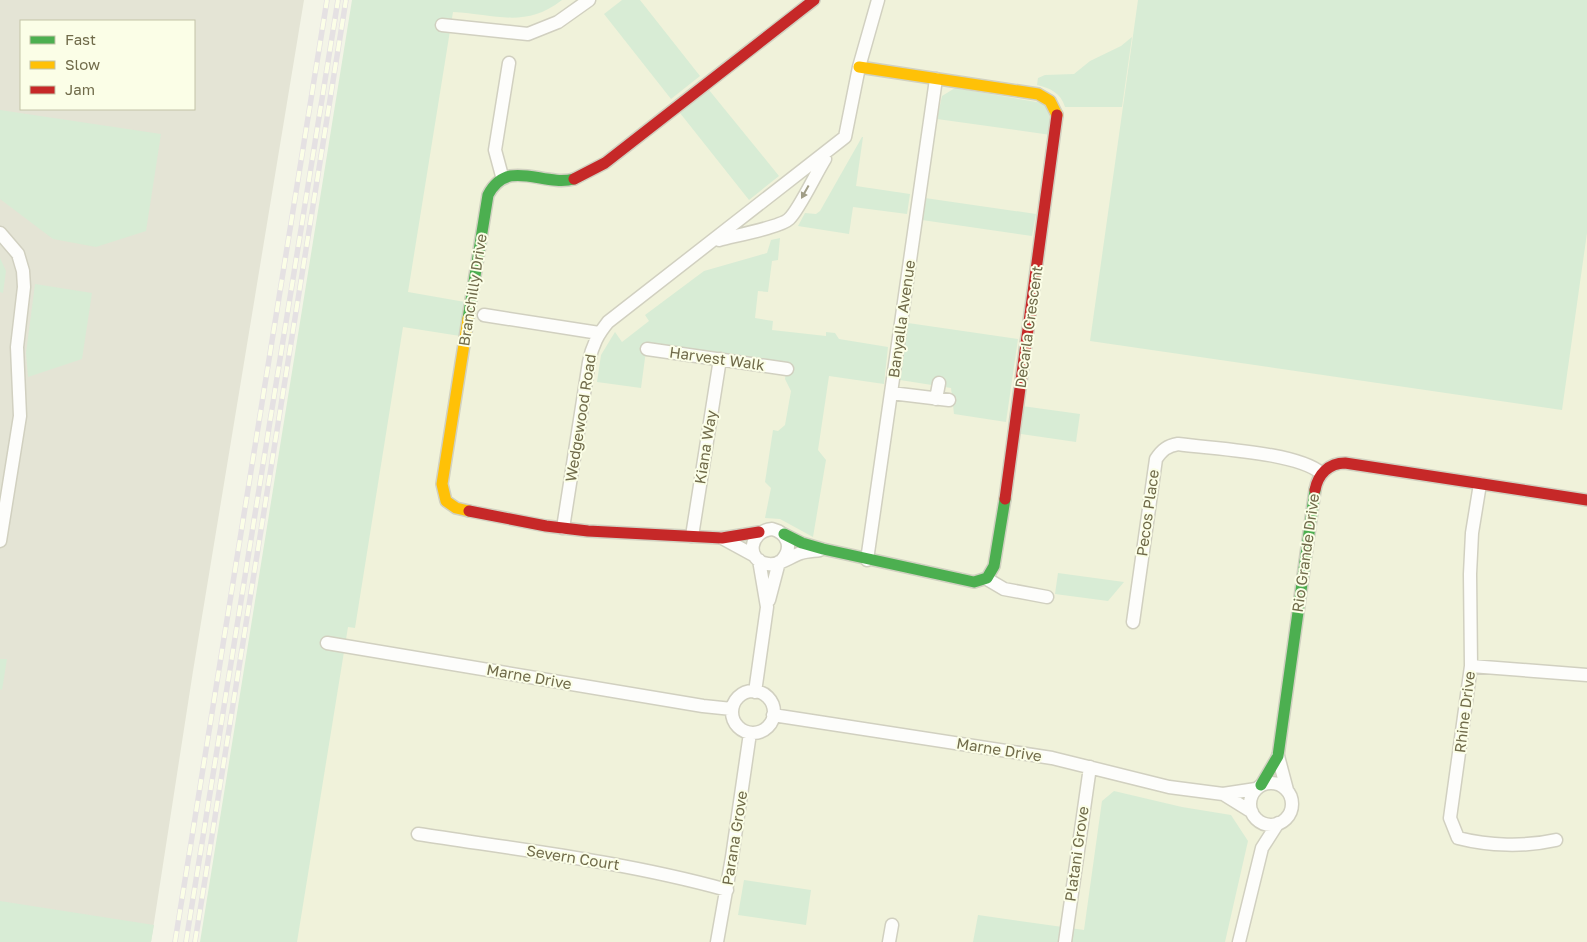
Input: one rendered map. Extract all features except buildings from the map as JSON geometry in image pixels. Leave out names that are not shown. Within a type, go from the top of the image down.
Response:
[{"type":"street","points":[[442,25],[528,34],[558,22],[589,0]]},
{"type":"street","points":[[509,63],[495,150],[502,176],[513,174],[551,180],[570,180],[589,173],[605,163],[814,0]]},
{"type":"street","name":"Wedgewood Road","points":[[563,528],[589,362],[592,347],[599,333],[608,322],[846,137],[859,67],[878,0]]},
{"type":"street","name":"Decarla Crescent","points":[[859,67],[1038,94],[1048,98],[1056,108],[1058,120],[996,561],[993,572],[987,579]]},
{"type":"street","name":"Banyalla Avenue","points":[[868,560],[936,79]]},
{"type":"street","name":"Wedgewood Road","points":[[712,242],[776,226],[793,215],[830,150]]},
{"type":"street","name":"Branchilly Drive","points":[[502,176],[492,183],[488,195],[442,484],[442,494],[446,501],[456,508],[563,528],[722,538],[759,532]]},
{"type":"street","points":[[752,211],[752,222],[766,227]]},
{"type":"street","points":[[0,233],[18,254],[23,271],[24,288],[17,347],[20,416],[0,541]]},
{"type":"street","points":[[484,315],[599,333]]},
{"type":"street","name":"Harvest Walk","points":[[647,349],[787,369]]},
{"type":"street","name":"Kiana Way","points":[[692,536],[720,359]]},
{"type":"street","points":[[891,393],[942,400],[939,383]]},
{"type":"street","name":"Pecos Place","points":[[1133,622],[1156,460],[1161,451],[1169,446],[1178,444],[1293,459],[1314,467],[1321,473]]},
{"type":"street","name":"Rio Grande Drive","points":[[1287,790],[1278,756],[1316,486],[1321,473],[1330,465],[1339,462],[1587,500]]},
{"type":"street","name":"Rhine Drive","points":[[1480,484],[1472,533],[1470,574],[1471,666],[1450,818],[1452,828],[1458,838],[1470,841],[1537,844],[1556,840]]},
{"type":"street","points":[[767,607],[753,541],[759,532],[772,529],[802,543],[823,549],[968,582],[978,582],[987,579],[1004,589],[1047,597]]},
{"type":"street","points":[[755,692],[767,607],[780,561],[788,551],[787,539],[784,534]]},
{"type":"street","name":"Branchilly Drive","points":[[722,538],[757,558]]},
{"type":"street","points":[[757,558],[768,564],[801,553],[823,549]]},
{"type":"street","name":"Marne Drive","points":[[327,643],[702,706],[732,709]]},
{"type":"street","points":[[1471,666],[1587,675]]},
{"type":"street","points":[[749,692],[755,692],[767,697],[773,708],[773,715],[768,726],[757,733],[750,733],[738,727],[732,716],[732,709],[738,698],[749,692]]},
{"type":"street","name":"Marne Drive","points":[[773,715],[1052,758],[1169,787],[1223,794],[1259,787]]},
{"type":"street","name":"Parana Grove","points":[[717,942],[727,890],[750,733]]},
{"type":"street","name":"Rio Grande Drive","points":[[1259,787],[1278,756]]},
{"type":"street","name":"Platani Grove","points":[[1065,942],[1090,767]]},
{"type":"street","points":[[1239,942],[1262,848],[1278,823],[1290,811],[1291,800],[1287,790],[1275,784],[1259,787],[1250,800],[1262,848]]},
{"type":"street","name":"Marne Drive","points":[[1223,794],[1255,816]]},
{"type":"street","points":[[1255,816],[1268,824],[1278,823]]},
{"type":"street","name":"Severn Court","points":[[418,834],[618,864],[669,874],[727,890]]},
{"type":"street","points":[[889,942],[892,925]]},
{"type":"shaded area","points":[[0,0],[304,0],[193,671],[151,942],[0,942]]},
{"type":"shaded area","points":[[352,0],[562,0],[548,9],[522,17],[509,18],[453,12],[408,292],[465,302],[460,336],[403,327],[355,628],[348,627],[297,942],[200,942]]},
{"type":"shaded area","points":[[390,0],[1587,0],[1587,942],[239,942]]},
{"type":"shaded area","points":[[622,0],[640,0],[700,76],[671,99],[604,14]]},
{"type":"shaded area","points":[[1138,0],[1587,0],[1587,233],[1562,410],[1090,341]]},
{"type":"shaded area","points":[[1132,37],[1122,107],[1065,107],[1058,95],[1037,85],[1038,78],[1045,75],[1074,74],[1090,61],[1121,46]]},
{"type":"shaded area","points":[[955,88],[1048,104],[1051,135],[937,119],[942,96]]},
{"type":"shaded area","points":[[709,90],[779,176],[749,200],[680,113]]},
{"type":"shaded area","points":[[0,110],[161,134],[146,231],[96,247],[53,239],[0,199]]},
{"type":"shaded area","points":[[862,137],[856,186],[910,194],[907,214],[853,207],[849,234],[798,226],[805,213],[816,214],[820,211]]},
{"type":"shaded area","points":[[925,198],[1036,214],[1032,236],[922,220]]},
{"type":"shaded area","points":[[780,238],[778,260],[772,261],[768,292],[758,291],[755,318],[773,321],[772,330],[826,336],[826,332],[835,333],[839,339],[888,347],[884,384],[829,376],[818,450],[826,460],[813,537],[780,519],[765,518],[771,488],[765,482],[773,430],[778,431],[785,425],[791,391],[785,379],[788,362],[647,343],[641,388],[597,382],[601,355],[615,332],[622,342],[649,321],[645,315],[704,271],[767,253],[771,240]]},
{"type":"shaded area","points":[[0,258],[6,271],[3,293],[0,292]]},
{"type":"shaded area","points":[[35,284],[92,293],[82,359],[28,377],[26,353]]},
{"type":"shaded area","points":[[908,323],[1018,339],[1006,422],[954,414],[951,388],[900,380]]},
{"type":"shaded area","points":[[1022,406],[1080,414],[1076,442],[1021,434]]},
{"type":"shaded area","points":[[1058,573],[1124,582],[1108,601],[1055,594]]},
{"type":"shaded area","points":[[0,659],[7,659],[2,690],[0,689]]},
{"type":"shaded area","points":[[1114,791],[1182,807],[1231,815],[1248,841],[1225,942],[973,942],[978,915],[1084,930],[1102,801]]},
{"type":"shaded area","points":[[744,880],[811,890],[806,925],[738,915]]},
{"type":"shaded area","points":[[0,901],[154,925],[151,942],[0,942]]},
{"type":"railway","points":[[175,942],[327,0]]},
{"type":"railway","points":[[186,942],[338,0]]},
{"type":"railway","points":[[195,942],[346,0]]},
{"type":"traffic: fast","points":[[468,319],[488,195],[496,184],[505,178],[516,175],[550,180],[574,179]]},
{"type":"traffic: fast","points":[[1261,785],[1278,756],[1315,490]]},
{"type":"traffic: fast","points":[[784,534],[802,543],[823,549],[974,582],[987,578],[994,566],[1005,499]]},
{"type":"traffic: slow","points":[[859,67],[1038,94],[1050,101],[1057,115]]},
{"type":"traffic: slow","points":[[468,319],[442,484],[446,501],[456,508],[469,511]]},
{"type":"traffic: jam","points":[[574,179],[605,163],[814,0]]},
{"type":"traffic: jam","points":[[1005,499],[1057,115]]},
{"type":"traffic: jam","points":[[1315,490],[1316,484],[1325,470],[1334,465],[1345,463],[1587,500]]},
{"type":"traffic: jam","points":[[469,511],[546,526],[588,531],[722,538],[759,532]]}]
